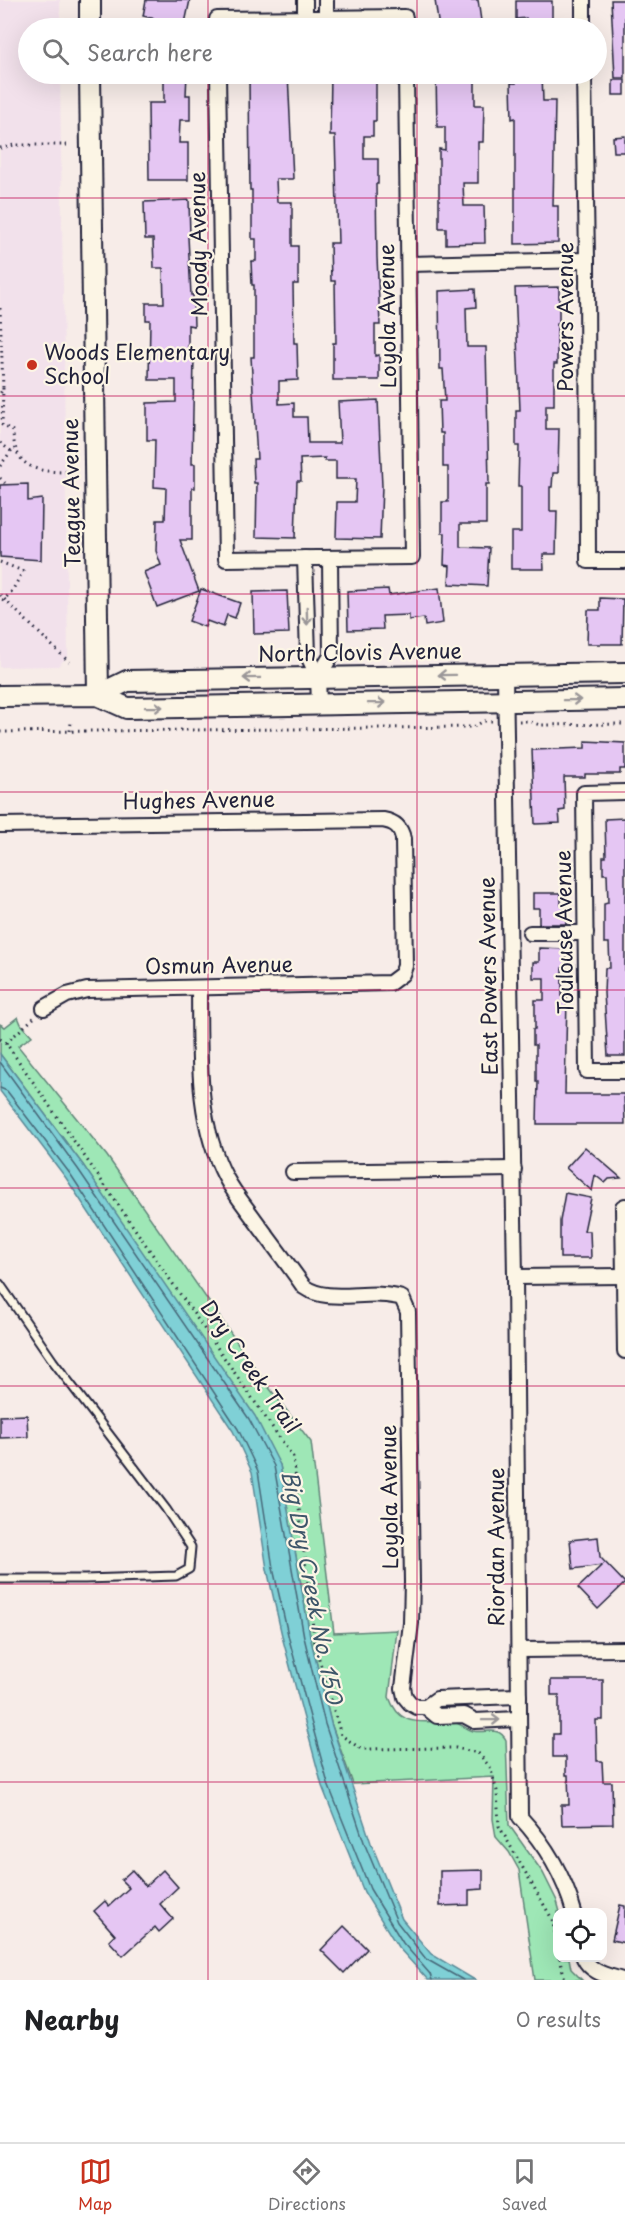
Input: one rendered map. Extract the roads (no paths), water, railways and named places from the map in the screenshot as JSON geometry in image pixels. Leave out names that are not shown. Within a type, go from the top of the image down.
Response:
[{"type":"main road","points":[[90,0],[90,18]]},
{"type":"main road","name":"Teague Avenue","points":[[90,84],[98,695]]},
{"type":"main road","name":"North Clovis Avenue","points":[[98,695],[127,681],[625,673]]},
{"type":"main road","name":"North Clovis Avenue","points":[[0,696],[98,695],[127,708],[625,699]]},
{"type":"street","points":[[305,0],[305,18],[326,18],[326,0]]},
{"type":"street","points":[[583,0],[583,18]]},
{"type":"street","name":"Moody Avenue","points":[[218,84],[226,559],[305,558]]},
{"type":"street","name":"Loyola Avenue","points":[[330,558],[412,557],[406,84]]},
{"type":"street","name":"Powers Avenue","points":[[584,84],[588,561],[625,561]]},
{"type":"street","points":[[409,264],[587,261]]},
{"type":"street","points":[[318,677],[331,656],[330,558],[305,558],[308,656],[318,677],[319,704]]},
{"type":"street","name":"East Powers Avenue","points":[[505,675],[515,1277]]},
{"type":"street","name":"Toulouse Avenue","points":[[625,792],[584,792],[587,1071],[625,1071]]},
{"type":"street","name":"Hughes Avenue","points":[[0,825],[383,820],[397,825],[402,831],[403,839],[405,966],[397,979]]},
{"type":"street","points":[[530,933],[586,933]]},
{"type":"street","name":"Osmun Avenue","points":[[44,1008],[67,995],[87,990],[381,985],[397,979]]},
{"type":"street","name":"Loyola Avenue","points":[[199,988],[200,1083],[209,1132],[226,1178],[304,1287],[313,1293],[325,1295],[387,1293],[402,1298],[408,1312],[412,1582],[411,1623],[403,1688],[405,1697],[410,1703],[417,1707],[426,1707]]},
{"type":"street","points":[[293,1172],[514,1169]]},
{"type":"street","points":[[624,1206],[625,1351]]},
{"type":"street","points":[[515,1277],[624,1276]]},
{"type":"street","name":"Riordan Avenue","points":[[515,1277],[520,1817],[548,1853],[573,1908]]},
{"type":"street","points":[[519,1650],[625,1649]]},
{"type":"street","points":[[519,1696],[437,1699],[426,1707],[437,1716],[464,1715],[475,1721],[519,1719]]},
{"type":"street","points":[[464,1698],[464,1715]]},
{"type":"street","points":[[586,1962],[598,1972],[622,1980]]},
{"type":"lane","points":[[510,934],[530,933]]},
{"type":"lane","points":[[0,1284],[53,1361],[166,1509],[191,1547],[189,1569],[177,1576],[0,1579]]},
{"type":"water","points":[[0,1054],[83,1165],[255,1416],[280,1465],[310,1636],[331,1723],[371,1843],[402,1919],[431,1954],[475,1980],[428,1980],[398,1947],[364,1892],[322,1786],[283,1640],[267,1569],[252,1472],[233,1431],[66,1178],[0,1091]]},
{"type":"place","name":"Woods Elementary School","points":[[32,365]]},
{"type":"water label","name":"Big Dry Creek No. 150","points":[[312,1587]]}]
